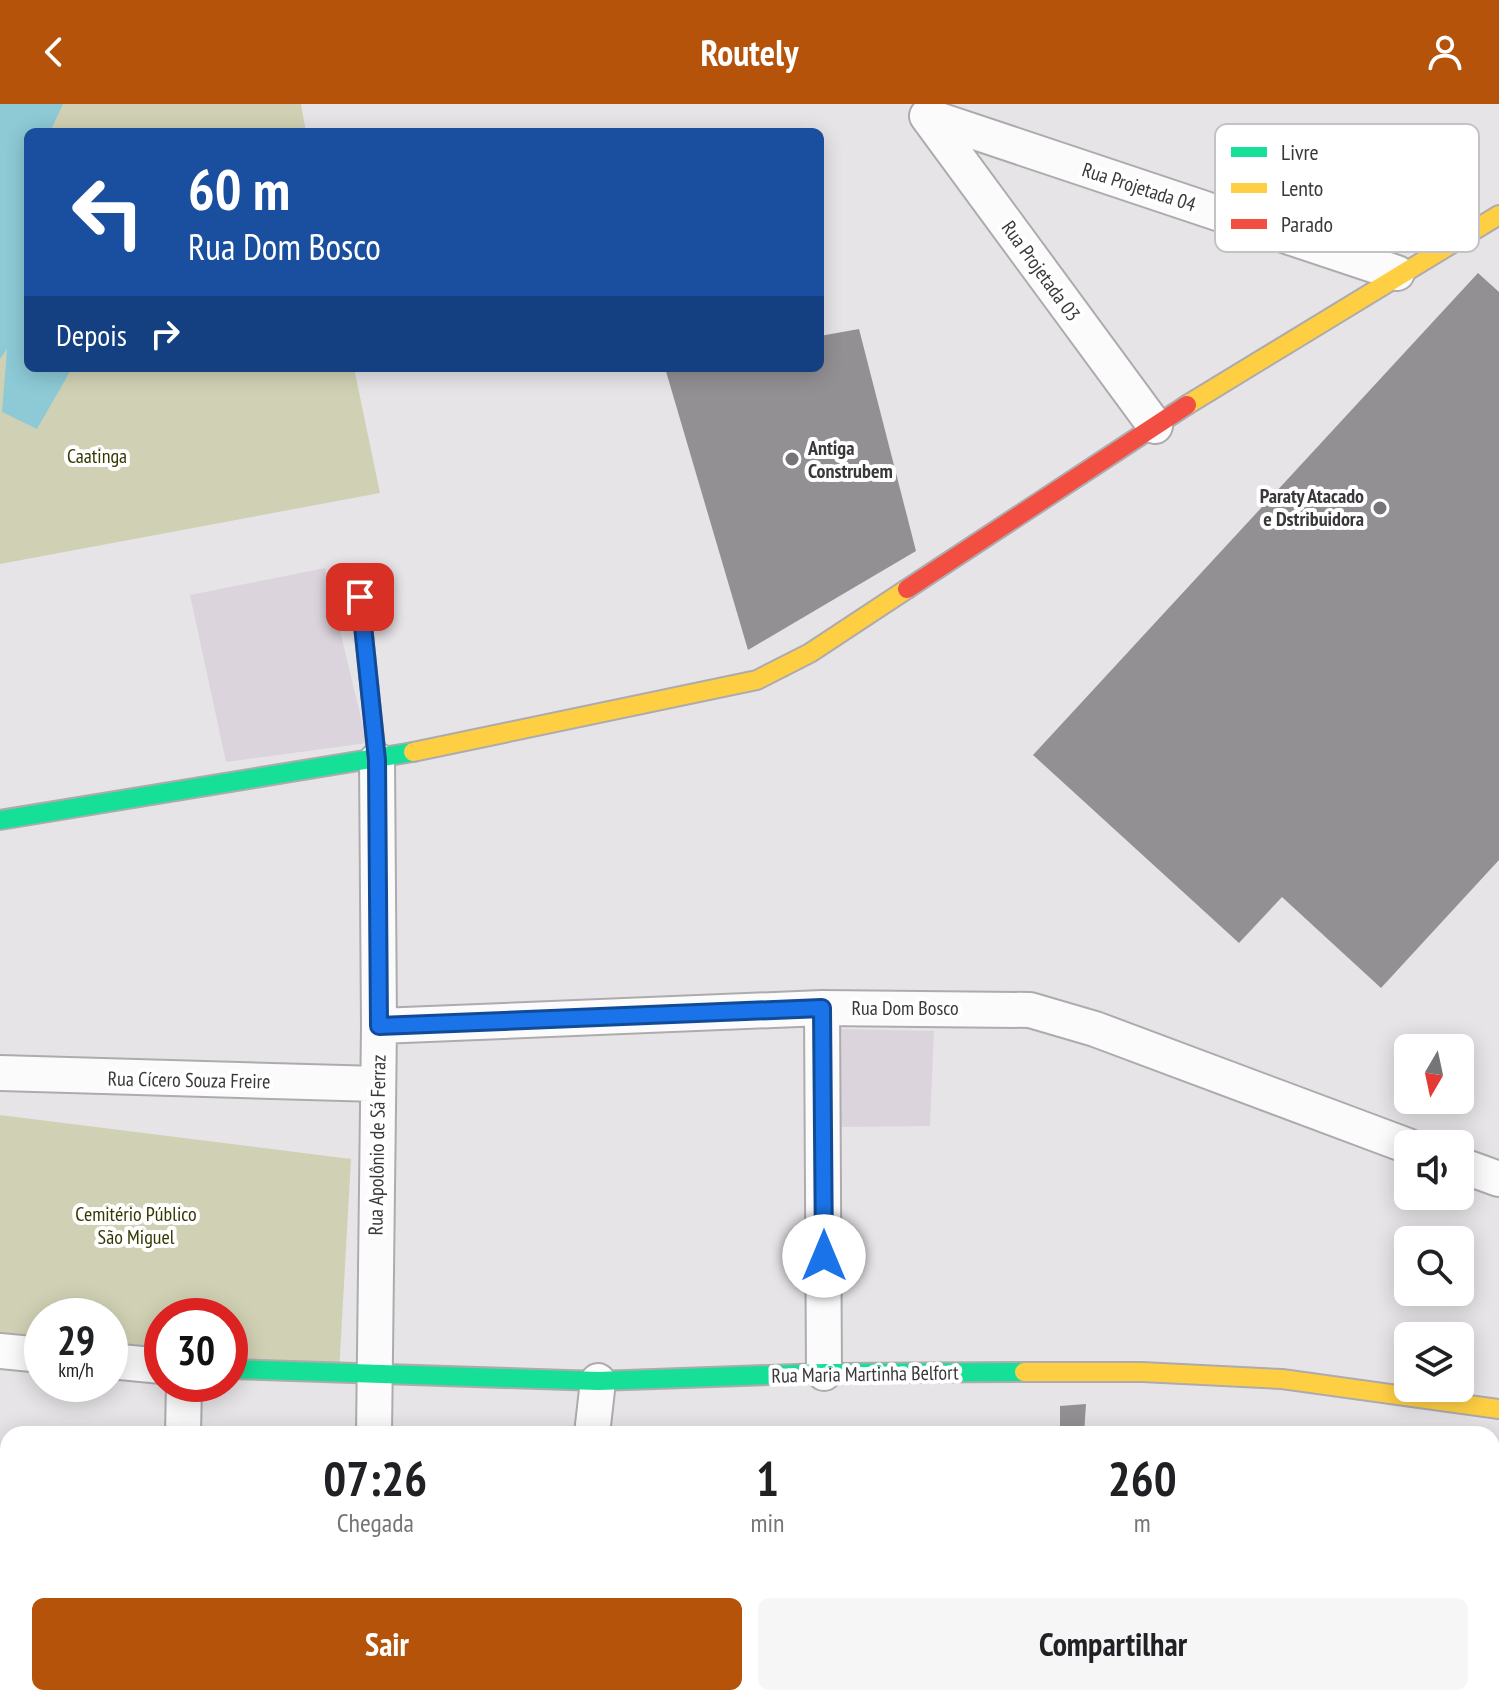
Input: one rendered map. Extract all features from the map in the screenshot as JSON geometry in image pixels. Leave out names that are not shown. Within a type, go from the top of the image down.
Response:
[{"type":"street","name":"Rua Projetada 04","points":[[927,116],[1215,212]]},
{"type":"street","name":"Rua Projetada 03","points":[[927,116],[1155,426]]},
{"type":"street","points":[[1479,226],[1499,215]]},
{"type":"street","name":"Rua Projetada 04","points":[[1334,252],[1397,273]]},
{"type":"street","points":[[0,820],[377,760],[757,680],[810,653],[1155,426],[1434,252]]},
{"type":"street","name":"Rua Apolônio de Sá Ferraz","points":[[374,1426],[379,1026],[377,760]]},
{"type":"street","points":[[822,1008],[824,1373]]},
{"type":"street","name":"Rua Dom Bosco","points":[[379,1026],[822,1008],[1030,1010],[1095,1029],[1394,1141]]},
{"type":"street","name":"Rua Cícero Souza Freire","points":[[0,1073],[378,1084]]},
{"type":"street","points":[[1474,1170],[1499,1179]]},
{"type":"street","points":[[0,1351],[24,1353]]},
{"type":"street","name":"Rua Maria Martinha Belfort","points":[[248,1370],[598,1381],[824,1373],[1142,1372],[1282,1379],[1499,1409]]},
{"type":"street","points":[[593,1426],[598,1381]]},
{"type":"street","points":[[183,1426],[184,1402]]},
{"type":"lane","points":[[360,597],[377,760]]},
{"type":"shaded area","points":[[325,568],[367,743],[226,762],[190,595]]},
{"type":"shaded area","points":[[839,1029],[934,1031],[930,1126],[841,1127]]},
{"type":"green space","name":"Caatinga","points":[[0,104],[301,104],[305,128],[24,128],[24,372],[355,372],[380,493],[0,564]]},
{"type":"green space","name":"Cemitério Público São Miguel","points":[[0,1115],[351,1159],[339,1373],[248,1363],[248,1298],[144,1298],[144,1352],[128,1351],[128,1298],[24,1298],[24,1340],[0,1337]]},
{"type":"water","points":[[0,104],[63,104],[52,128],[24,128],[24,372],[70,372],[37,429],[2,412],[7,349],[0,359]]},
{"type":"building","name":"Paraty Atacado e Dstribuidora","points":[[1478,273],[1499,292],[1499,860],[1381,988],[1282,897],[1239,943],[1033,755]]},
{"type":"building","name":"Antiga Construbem","points":[[859,329],[916,551],[748,650],[666,372],[824,372],[824,335]]},
{"type":"building","points":[[1086,1404],[1085,1426],[1060,1426],[1060,1406]]},
{"type":"traffic: fast","points":[[0,820],[413,752]]},
{"type":"traffic: fast","points":[[248,1370],[598,1381],[824,1373],[1024,1372]]},
{"type":"traffic: slow","points":[[1479,227],[1499,215]]},
{"type":"traffic: slow","points":[[1187,405],[1438,252]]},
{"type":"traffic: slow","points":[[413,752],[757,680],[810,653],[907,589]]},
{"type":"traffic: slow","points":[[1024,1372],[1142,1372],[1282,1379],[1499,1409]]},
{"type":"traffic: jam","points":[[907,589],[1187,405]]},
{"type":"place","name":"Antiga Construbem","points":[[792,459]]},
{"type":"place","name":"Paraty Atacado e Dstribuidora","points":[[1380,508]]},
{"type":"route","points":[[360,597],[358,604],[377,760],[379,1026],[822,1008],[824,1256]]}]
